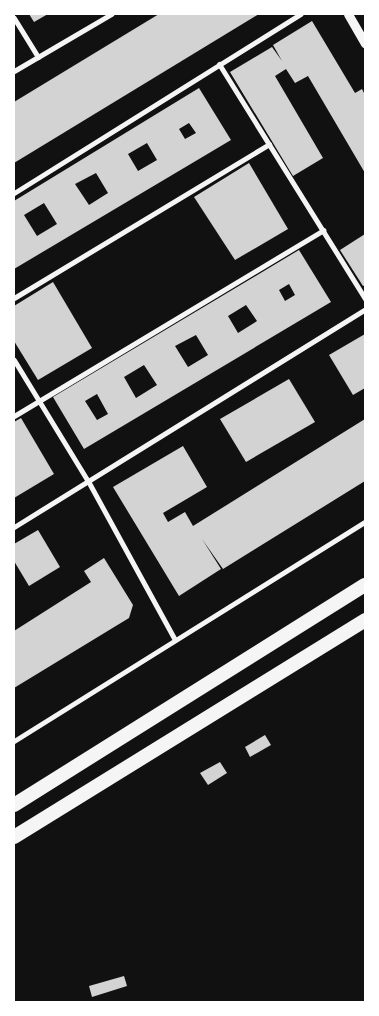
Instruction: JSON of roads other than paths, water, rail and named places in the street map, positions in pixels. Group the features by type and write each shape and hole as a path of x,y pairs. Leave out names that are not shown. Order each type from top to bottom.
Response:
{"highway":[{"path":"14,805 365,585"},
{"path":"14,837 365,620"}],"street":[{"path":"14,71 111,14"},
{"path":"14,192 301,14"},
{"path":"348,14 365,43"},
{"path":"14,18 38,56"},
{"path":"220,64 365,299"},
{"path":"14,298 269,144"},
{"path":"14,416 323,230"},
{"path":"14,527 365,309"},
{"path":"14,360 88,481 175,640"},
{"path":"14,741 365,522"}]}
